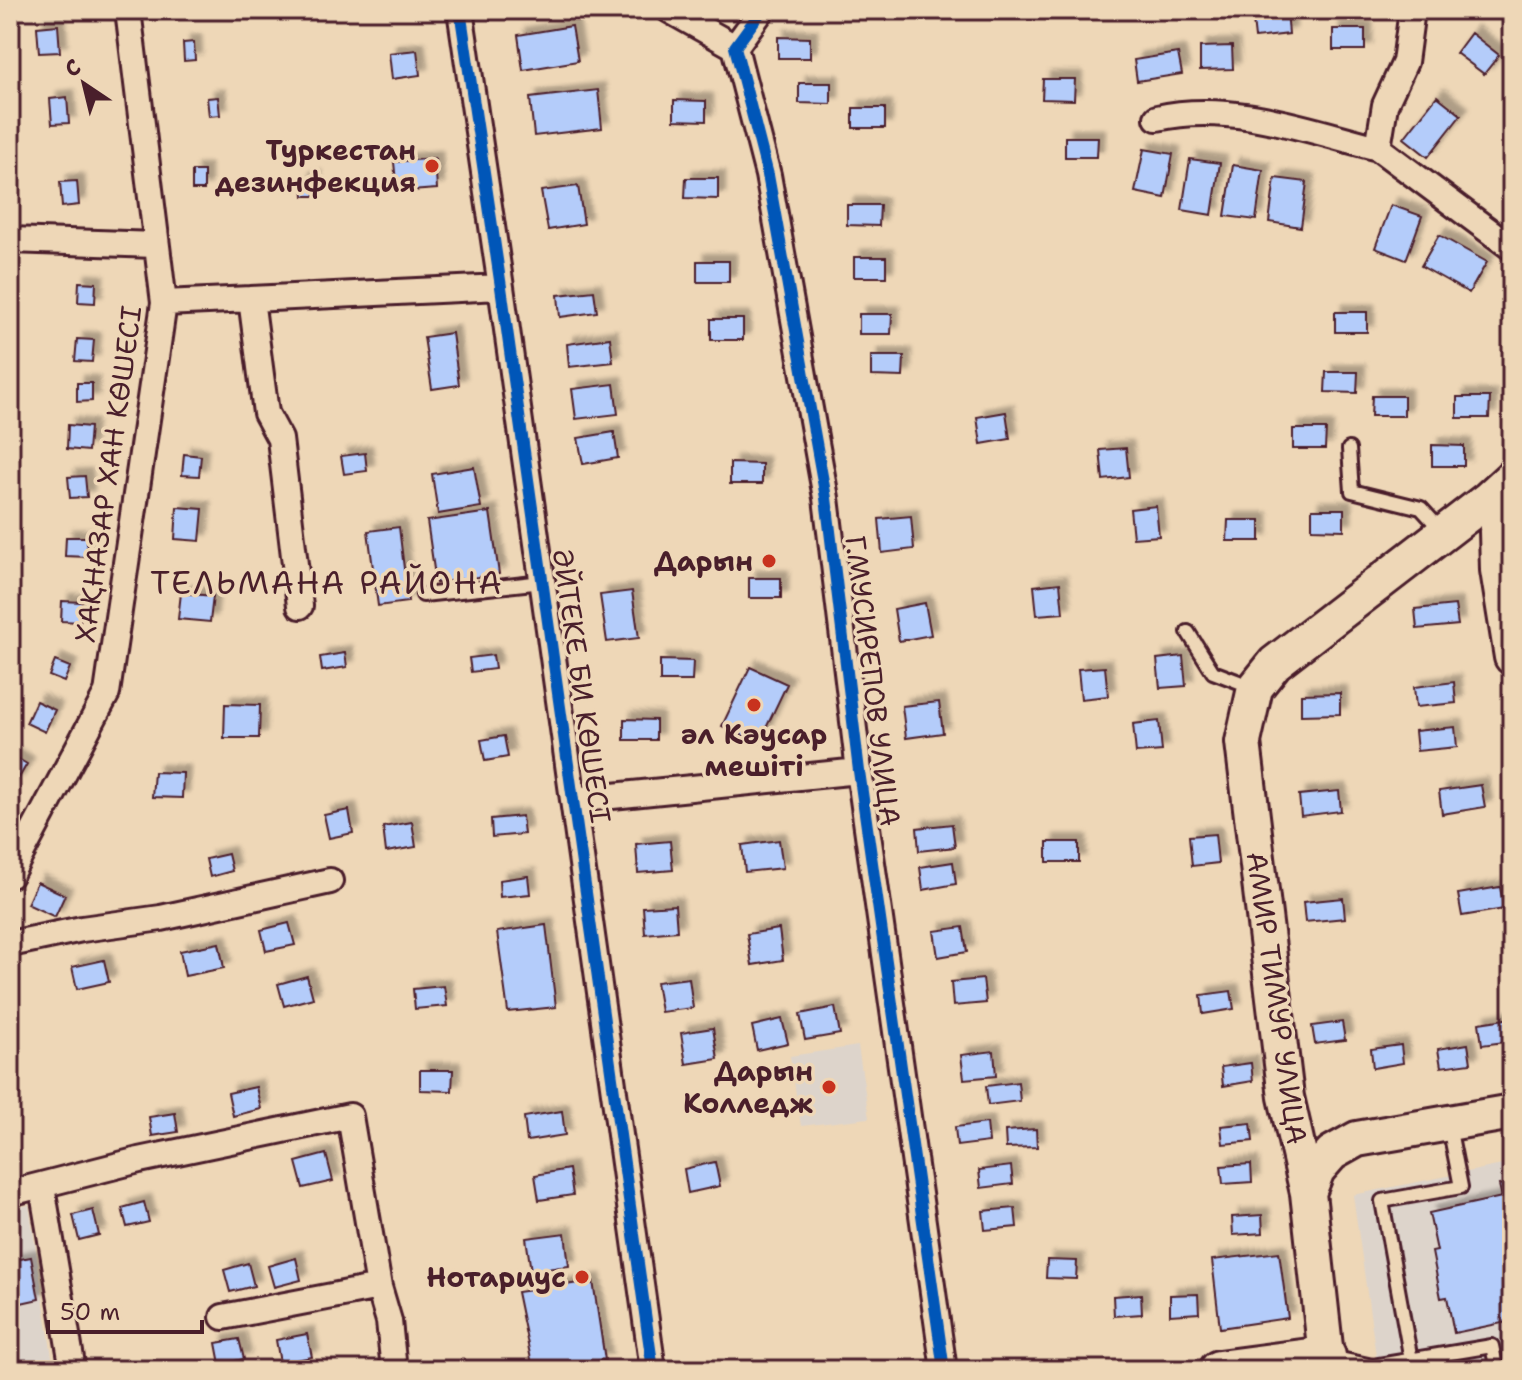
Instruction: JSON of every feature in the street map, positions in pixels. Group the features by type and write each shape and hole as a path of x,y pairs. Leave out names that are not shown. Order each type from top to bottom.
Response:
{"main road":[{"path":"1255,688 1275,663 1300,641 1488,499 1512,477"},
{"path":"1512,502 1497,531 1498,570 1512,657"},
{"path":"1444,533 1465,533 1479,543 1498,570"},
{"name":"АМИР ТИМУР УЛИЦА","path":"1255,688 1243,742 1286,1097 1308,1193 1327,1363"},
{"path":"1308,1193 1317,1170 1332,1153 1357,1139 1512,1112"},
{"path":"1219,1370 1327,1363"}],"street":[{"name":"ХАҚНАЗАР ХАН КӨШЕСІ","path":"10,875 107,693 164,303 128,10"},
{"name":"ӘЙТЕКЕ БИ КӨШЕСІ","path":"460,10 653,1370"},
{"path":"669,10 735,47 762,10"},
{"path":"1378,148 1385,105 1405,62 1412,10"},
{"name":"Г.МУСИРЕПОВ УЛИЦА","path":"735,47 768,175 826,498 859,771 944,1370"},
{"path":"1157,118 1182,112 1264,118 1378,148 1512,248"},
{"path":"10,240 156,245"},
{"path":"164,303 501,287"},
{"path":"251,299 266,413 280,439 300,606"},
{"path":"573,800 859,771"},
{"path":"10,944 82,929 161,918 330,881"},
{"path":"10,1193 139,1160 350,1116 379,1287 389,1321 394,1370"},
{"path":"42,1187 73,1370"},
{"path":"223,1317 379,1287"}],"lane":[{"path":"1349,449 1352,491 1421,508 1444,533"},
{"path":"423,595 543,582"},
{"path":"1188,632 1213,672 1255,688"},
{"path":"1411,1360 1382,1201 1461,1187 1448,1123"},
{"path":"1327,1363 1373,1366 1492,1346 1497,1370"}],"shaded area":[{"name":"Дарын Колледж","path":"858,1046 869,1118 801,1126 790,1056"},
{"path":"1512,1163 1512,1370 1378,1370 1353,1195"},
{"path":"29,1205 54,1370 10,1370 10,1209"}],"building":[{"path":"1287,10 1289,34 1255,38 1252,11"},
{"path":"58,25 60,52 39,53 37,27"},
{"path":"572,26 578,61 523,70 518,35"},
{"path":"1333,29 1365,29 1365,50 1333,50"},
{"path":"1471,33 1499,55 1484,74 1456,53"},
{"path":"778,37 810,38 810,58 778,58"},
{"path":"194,42 195,60 184,61 183,43"},
{"path":"1232,46 1233,69 1200,70 1200,47"},
{"path":"417,50 420,75 392,79 389,53"},
{"path":"1178,53 1182,74 1137,81 1134,60"},
{"path":"1043,79 1075,79 1074,100 1042,99"},
{"path":"799,83 831,83 831,104 799,103"},
{"path":"598,90 602,128 534,136 530,98"},
{"path":"1437,96 1461,115 1428,157 1404,138"},
{"path":"67,97 69,123 52,124 50,99"},
{"path":"218,97 220,115 209,116 207,98"},
{"path":"674,100 706,101 706,121 674,120"},
{"path":"853,108 885,108 885,128 853,128"},
{"path":"1065,137 1098,137 1097,157 1065,157"},
{"path":"1144,149 1173,154 1165,198 1135,192"},
{"path":"435,158 437,189 397,192 394,162"},
{"path":"1190,159 1220,163 1212,215 1182,210"},
{"path":"1233,165 1263,170 1256,220 1225,216"},
{"path":"192,171 204,171 204,190 192,190"},
{"path":"314,178 315,196 304,196 303,179"},
{"path":"686,178 718,178 718,199 685,198"},
{"path":"1275,178 1307,182 1301,227 1269,222"},
{"path":"77,181 79,205 62,207 60,182"},
{"path":"578,186 584,224 548,230 541,191"},
{"path":"847,205 880,205 879,226 847,225"},
{"path":"1391,205 1422,216 1406,260 1375,248"},
{"path":"1439,235 1487,262 1469,293 1421,266"},
{"path":"854,257 886,257 886,277 854,277"},
{"path":"697,261 729,261 729,282 697,282"},
{"path":"79,282 96,283 95,303 78,302"},
{"path":"594,291 597,312 560,317 558,295"},
{"path":"1335,312 1367,312 1367,332 1335,332"},
{"path":"859,314 892,314 891,334 859,334"},
{"path":"711,319 743,319 743,340 711,340"},
{"path":"452,333 459,385 432,389 424,337"},
{"path":"610,338 613,362 569,367 567,344"},
{"path":"77,339 94,340 92,362 75,361"},
{"path":"871,356 904,356 903,377 871,376"},
{"path":"1326,372 1358,372 1357,393 1325,392"},
{"path":"77,383 92,383 92,401 77,402"},
{"path":"614,384 618,414 576,419 572,389"},
{"path":"1372,396 1404,396 1404,416 1371,416"},
{"path":"1457,397 1490,397 1489,418 1457,418"},
{"path":"1006,412 1010,439 981,444 977,417"},
{"path":"68,425 90,427 88,451 67,449"},
{"path":"1293,429 1326,429 1325,449 1293,449"},
{"path":"614,432 618,458 583,464 578,438"},
{"path":"1432,445 1464,446 1464,466 1432,466"},
{"path":"1126,448 1129,477 1103,480 1100,450"},
{"path":"365,453 367,471 344,474 341,456"},
{"path":"184,454 201,456 199,476 182,475"},
{"path":"730,463 762,464 762,484 730,484"},
{"path":"474,467 481,507 438,514 432,474"},
{"path":"85,476 87,497 70,498 68,477"},
{"path":"1156,506 1159,536 1133,538 1130,509"},
{"path":"177,507 203,509 200,541 175,539"},
{"path":"1312,509 1344,509 1344,530 1312,529"},
{"path":"490,512 499,574 436,583 427,521"},
{"path":"911,516 914,549 882,553 879,519"},
{"path":"1228,520 1260,520 1260,541 1227,541"},
{"path":"399,527 408,602 378,606 368,531"},
{"path":"66,537 87,537 87,557 65,556"},
{"path":"749,578 781,578 781,598 749,598"},
{"path":"1060,583 1063,613 1037,615 1034,586"},
{"path":"632,591 639,638 607,642 600,595"},
{"path":"181,593 213,596 210,622 178,619"},
{"path":"62,601 82,602 80,622 61,621"},
{"path":"925,603 931,635 899,641 894,609"},
{"path":"1455,605 1458,625 1417,629 1415,609"},
{"path":"345,653 347,667 322,671 320,657"},
{"path":"493,655 495,669 471,672 469,658"},
{"path":"1183,656 1186,686 1160,688 1157,659"},
{"path":"660,660 693,661 692,681 660,681"},
{"path":"55,661 70,667 64,682 49,676"},
{"name":"әл Кәусар мешіті","path":"750,667 787,684 759,743 722,726"},
{"path":"1105,667 1108,696 1081,699 1078,669"},
{"path":"1454,682 1456,703 1416,707 1414,687"},
{"path":"1340,693 1340,714 1301,715 1301,694"},
{"path":"36,701 55,710 45,732 26,723"},
{"path":"939,702 943,733 906,738 902,706"},
{"path":"225,704 260,705 259,738 224,738"},
{"path":"624,719 656,720 656,740 624,740"},
{"path":"1159,721 1162,751 1136,753 1133,724"},
{"path":"1455,727 1457,747 1417,751 1415,731"},
{"path":"504,736 508,757 485,761 481,740"},
{"path":"10,754 27,764 16,783 10,780"},
{"path":"154,772 183,773 182,798 152,797"},
{"path":"1481,785 1485,807 1442,814 1439,791"},
{"path":"1339,791 1341,811 1301,816 1299,795"},
{"path":"349,810 353,833 329,838 324,815"},
{"path":"522,816 524,834 492,837 491,819"},
{"path":"412,822 416,847 386,852 383,827"},
{"path":"952,824 955,847 919,851 917,828"},
{"path":"1215,834 1218,863 1192,866 1189,836"},
{"path":"779,840 783,868 745,872 742,845"},
{"path":"670,841 673,870 638,873 636,844"},
{"path":"1047,842 1079,842 1079,862 1047,862"},
{"path":"228,854 232,871 210,877 206,859"},
{"path":"953,862 956,884 923,890 920,867"},
{"path":"528,876 530,894 500,897 499,880"},
{"path":"37,882 65,895 55,917 27,904"},
{"path":"1500,887 1504,909 1462,916 1458,894"},
{"path":"1343,898 1345,918 1305,922 1303,902"},
{"path":"675,905 677,931 645,934 643,907"},
{"path":"289,923 295,945 266,951 261,930"},
{"path":"546,925 556,1007 508,1012 497,932"},
{"path":"963,927 967,952 938,957 934,931"},
{"path":"779,929 783,960 752,965 747,934"},
{"path":"219,943 224,968 185,976 180,951"},
{"path":"104,960 109,982 77,989 72,967"},
{"path":"307,976 313,998 284,1006 278,984"},
{"path":"689,978 693,1008 661,1012 656,982"},
{"path":"983,979 986,1003 953,1006 951,982"},
{"path":"444,986 447,1006 415,1009 413,989"},
{"path":"1231,991 1234,1009 1203,1014 1201,995"},
{"path":"835,1007 840,1034 805,1040 800,1014"},
{"path":"1512,1018 1512,1041 1482,1045 1479,1023"},
{"path":"782,1019 788,1043 757,1050 752,1026"},
{"path":"1342,1022 1345,1040 1315,1044 1312,1026"},
{"path":"713,1028 718,1059 686,1064 681,1033"},
{"path":"1468,1044 1471,1063 1441,1067 1438,1049"},
{"path":"1401,1045 1403,1063 1373,1068 1371,1049"},
{"path":"994,1051 996,1076 964,1079 961,1055"},
{"path":"1251,1063 1253,1081 1223,1086 1221,1067"},
{"path":"420,1070 453,1070 452,1091 420,1090"},
{"path":"1018,1082 1020,1101 988,1105 986,1086"},
{"path":"256,1087 261,1109 233,1116 228,1093"},
{"path":"562,1111 565,1135 527,1141 524,1117"},
{"path":"175,1113 178,1132 152,1136 149,1117"},
{"path":"987,1123 989,1142 957,1146 955,1127"},
{"path":"1251,1123 1253,1141 1223,1144 1221,1126"},
{"path":"1036,1129 1037,1147 1006,1148 1005,1131"},
{"path":"326,1154 333,1181 303,1188 296,1162"},
{"path":"715,1162 720,1186 688,1193 684,1169"},
{"path":"1251,1164 1252,1182 1223,1184 1221,1166"},
{"path":"1011,1166 1013,1184 981,1188 979,1170"},
{"path":"569,1169 573,1195 539,1200 535,1175"},
{"path":"1512,1182 1512,1321 1454,1333 1447,1297 1441,1298 1432,1252 1437,1251 1429,1213 1502,1197 1499,1185"},
{"path":"144,1202 149,1222 127,1227 122,1208"},
{"path":"1015,1208 1017,1227 985,1230 983,1211"},
{"path":"93,1210 99,1235 79,1240 73,1215"},
{"path":"1262,1215 1263,1233 1233,1235 1232,1217"},
{"path":"565,1233 569,1266 531,1271 526,1238"},
{"path":"1279,1252 1288,1318 1220,1328 1212,1260"},
{"path":"31,1257 39,1299 12,1305 10,1261"},
{"path":"296,1258 301,1280 274,1287 268,1266"},
{"path":"1047,1260 1077,1261 1076,1279 1046,1278"},
{"path":"248,1263 254,1286 230,1292 224,1270"},
{"path":"593,1281 605,1360 533,1369 517,1292"},
{"path":"1141,1294 1142,1314 1114,1316 1113,1296"},
{"path":"1198,1294 1199,1313 1170,1315 1170,1295"},
{"path":"307,1334 312,1357 280,1363 276,1340"},
{"path":"239,1339 244,1359 220,1364 216,1343"}],"cycle path":[{"path":"460,10 653,1370"},
{"path":"762,10 735,47 768,175 826,498 859,771 944,1370"}],"place":[{"name":"Туркестан дезинфекция","path":"432,166"},
{"name":"Дарын","path":"769,561"},
{"name":"әл Кәусар мешіті","path":"754,705"},
{"name":"Дарын Колледж","path":"829,1087"},
{"name":"Нотариус","path":"582,1277"}],"district":[{"name":"ТЕЛЬМАНА РАЙОНА","path":"327,583"}]}
